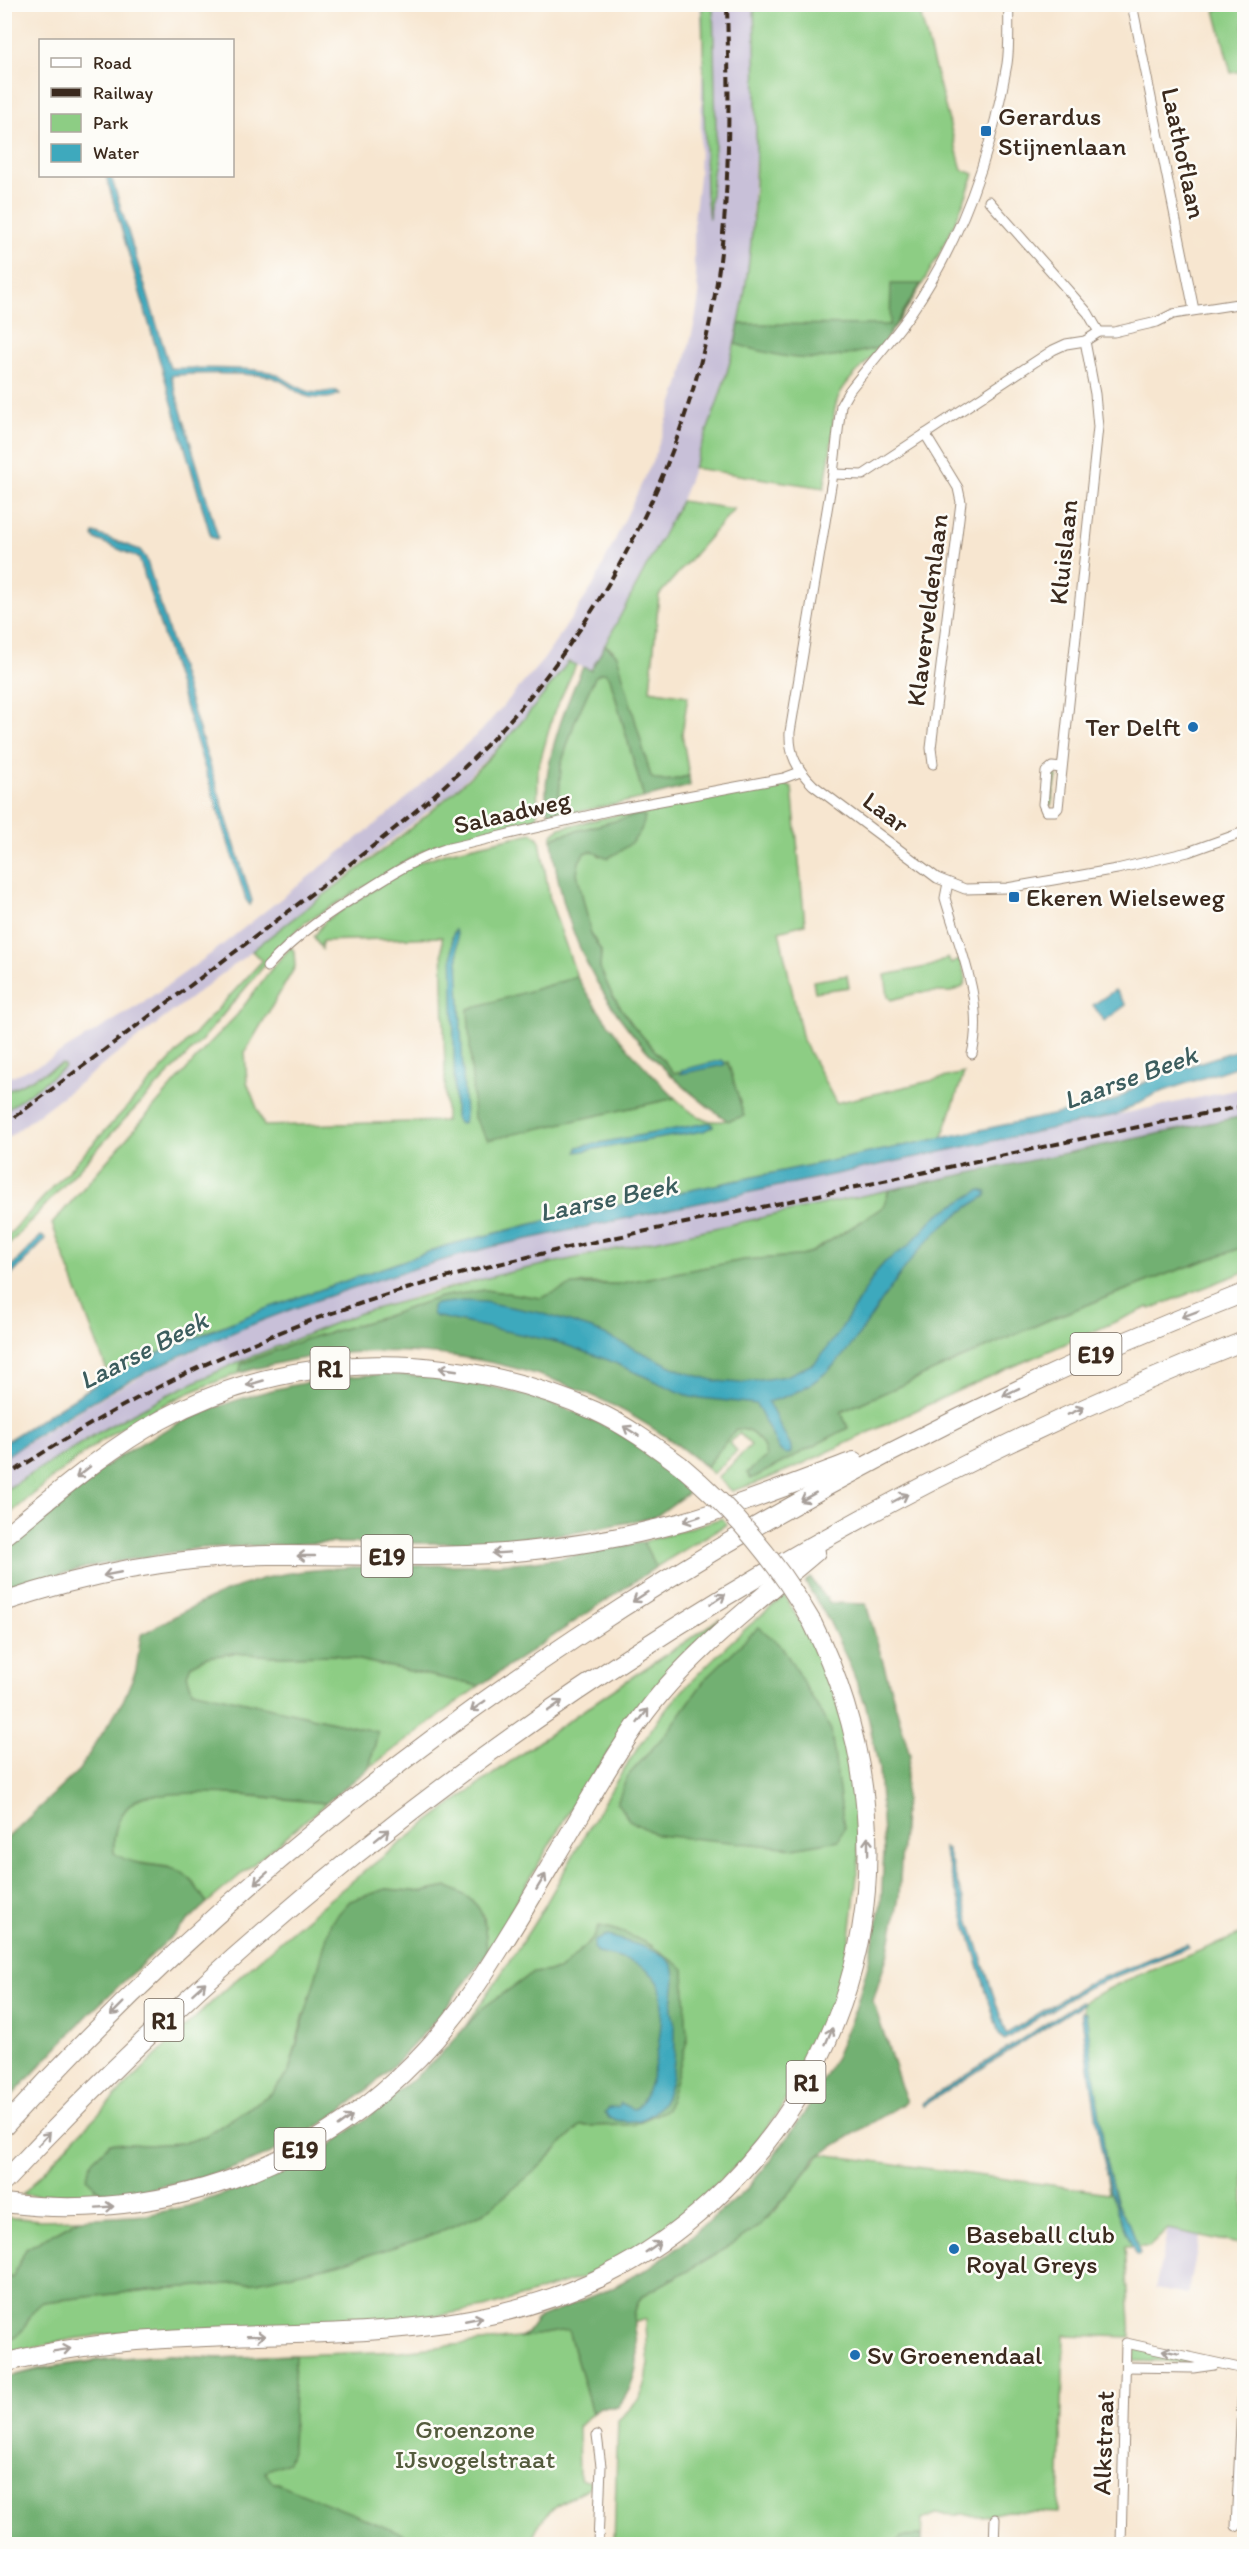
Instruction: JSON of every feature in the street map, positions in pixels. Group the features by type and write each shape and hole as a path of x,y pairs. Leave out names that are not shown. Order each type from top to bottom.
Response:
{"highway":[{"name":"E19","path":"305,1840 432,1740 566,1645 760,1524 914,1440 1095,1354 1245,1293"},
{"name":"E19","path":"337,1872 457,1777 573,1693 736,1588 848,1525 1030,1432 1129,1388 1245,1341"},
{"name":"R1","path":"4,1536 110,1452 188,1407 259,1382 313,1370 347,1366 435,1367 475,1373 526,1385 597,1412 633,1432 680,1465 705,1486 752,1533 784,1576 826,1650 846,1703 860,1764 868,1852 862,1920 845,1995 817,2063 779,2126 761,2150 725,2189 684,2225 647,2252 567,2293 500,2313 447,2324 376,2332 129,2341 59,2350 4,2363"},
{"name":"E19","path":"4,1602 90,1578 164,1564 266,1556 466,1556 558,1548 612,1539 695,1518 914,1440"},
{"name":"E19","path":"4,2204 46,2208 126,2205 174,2197 218,2185 302,2148 337,2127 381,2094 434,2042 473,1990 520,1917 622,1745 680,1671 848,1525"},
{"name":"R1","path":"4,2127 120,2006 217,1916 305,1840"},
{"name":"R1","path":"4,2182 84,2097 180,2006 337,1872"}],"street":[{"name":"Laar","path":"1009,4 1007,61 996,117 976,184 942,259 911,312 849,391 841,405 832,474 789,732 791,754 800,772 813,785 937,878 965,889 980,890 1052,880 1151,862 1245,832"},
{"name":"Laathoflaan","path":"1132,4 1194,310"},
{"path":"989,201 1088,313 1099,332"},
{"path":"832,474 862,475 1040,357 1066,344 1085,341 1099,332 1114,332 1157,322 1173,314 1245,303"},
{"name":"Kluislaan","path":"1062,768 1098,427 1095,394 1085,341"},
{"name":"Klaverveldenlaan","path":"925,434 958,488 961,502 931,748 933,764"},
{"name":"Salaadweg","path":"267,967 286,946 312,924 424,856 445,849 612,810 784,778 800,772"},
{"path":"948,883 945,898 972,991 976,1016 972,1053"},
{"name":"Alkstraat","path":"1121,2544 1126,2343 1194,2357 1216,2365"},
{"path":"1126,2367 1193,2368 1216,2365 1244,2370"},
{"path":"1236,2526 1242,2470 1245,2365"},
{"path":"597,2435 601,2466 598,2544"},
{"path":"994,2544 995,2519"}],"shaded area":[{"path":"700,5 754,5 757,112 750,263 735,344 715,410 681,501 591,670 568,662 514,732 451,793 252,951 5,1140 5,1079 43,1063 141,1004 212,953 391,812 482,730 544,659 593,586 654,458 681,379 695,321 699,296 694,263 694,219 699,177 703,43"},
{"path":"1244,1088 1244,1116 585,1255 433,1291 360,1313 236,1363 169,1394 104,1429 5,1490 5,1457 88,1405 155,1369 223,1337 292,1308 350,1288 495,1246"},
{"path":"1168,2229 1200,2236 1188,2295 1155,2289"}],"green space":[{"path":"702,5 713,5 716,131 709,219 706,193"},
{"path":"754,5 918,5 962,170 974,174 957,218 922,285 876,353 852,377 838,398 824,488 693,468 731,358 749,258 756,132"},
{"path":"1244,5 1244,71 1231,73 1215,10"},
{"path":"891,284 921,284 881,347 840,356 808,359 735,344 739,324 890,325"},
{"path":"681,501 734,509 659,595 650,690 688,696 682,733 689,776 659,780 651,777 613,650 605,645"},
{"path":"605,645 617,655 651,777 664,781 689,776 690,786 644,798 610,678 606,673 600,673 595,677 575,721 561,765 558,813 551,817 546,785 555,742 569,699 583,667 591,670"},
{"path":"568,662 576,665 553,715 538,769 537,822 437,846 421,852 306,922 285,941 201,1041 124,1120 5,1249 5,1239 262,961 252,951 400,837 457,789 517,727"},
{"path":"600,673 606,673 610,678 644,798 554,817 558,813 561,765 575,721 595,677"},
{"path":"1051,774 1057,777 1051,805 1048,804"},
{"path":"785,784 792,788 805,924 779,931 803,1040 836,1103 964,1073 942,1138 561,1217 448,1245 214,1329 109,1376 52,1224 208,1045 237,1015 272,968 291,947 294,951 295,967 245,1052 247,1082 264,1126 446,1121 442,937 322,941 322,949 314,937 325,921 411,865 448,852 532,833 540,841 550,900 577,977 469,1009 488,1139 675,1098 706,1120 722,1121 743,1116 728,1063 674,1073 632,1024 612,995 600,968 601,951 591,934 577,873 579,862 584,853 592,850 600,856 645,816 638,815 557,836 552,840 552,835 560,828 639,810"},
{"path":"638,815 645,816 641,830 621,851 608,858 591,851 584,853 579,862 577,873 591,934 601,951 600,968 612,995 632,1024 674,1073 728,1062 744,1116 728,1121 661,1065 632,1034 608,1000 587,964 571,925 559,884 552,840 557,836"},
{"path":"948,958 951,964 960,959 966,979 963,987 951,992 921,992 891,1000 888,997 885,975 931,966"},
{"path":"847,975 849,987 815,992 813,981"},
{"path":"577,977 598,1010 622,1041 675,1098 488,1140 474,1118 468,1009"},
{"path":"62,1064 65,1067 5,1111 5,1092"},
{"path":"1244,1116 1244,1247 1053,1318 841,1412 848,1428 751,1479 747,1473 766,1457 763,1446 752,1433 736,1429 706,1467 671,1440 618,1408 567,1385 514,1368 460,1357 405,1352 349,1353 294,1360 240,1373 241,1364 306,1339 381,1318 440,1297 485,1290 541,1298 572,1285 617,1284 744,1260 798,1256 812,1252 884,1206 889,1190"},
{"path":"889,1190 884,1206 812,1252 798,1256 744,1260 617,1284 583,1283 541,1298 485,1290 440,1297 381,1318 306,1339 241,1364 240,1373 173,1400 125,1426 83,1454 5,1518 5,1490 104,1429 169,1394 236,1363 360,1313 502,1274"},
{"path":"1244,1247 1244,1272 1150,1309 1149,1307 955,1392 759,1482 732,1491 718,1478 751,1445 739,1433 730,1443 737,1451 713,1474 706,1467 736,1429 742,1429 757,1437 765,1451 766,1457 748,1473 751,1479 848,1428 841,1412 1053,1318"},
{"path":"390,1374 428,1377 503,1389 576,1412 643,1447 673,1470 671,1474 692,1490 655,1517 573,1533 463,1543 319,1543 199,1548 92,1566 5,1589 5,1547 95,1474 158,1434 189,1419 253,1395 320,1380"},
{"path":"722,1518 727,1524 656,1567 643,1542"},
{"path":"643,1542 656,1567 479,1686 336,1655 274,1656 234,1653 207,1657 191,1665 187,1675 192,1690 378,1732 369,1768 326,1803 244,1795 182,1793 147,1796 132,1803 118,1822 114,1837 114,1853 132,1862 166,1867 183,1873 207,1903 88,2015 5,2103 5,1840 79,1770 123,1701 136,1670 141,1635 229,1590 284,1574 362,1567 531,1562"},
{"path":"810,1578 830,1603 866,1604 910,1755 906,1778 899,1897 889,1950 873,2001 906,2102 816,2157 796,2186 760,2225 725,2249 642,2296 637,2305 634,2320 637,2360 631,2385 618,2407 600,2407 592,2413 568,2330 517,2338 527,2333 537,2319 605,2291 645,2270 681,2245 747,2189 802,2117 835,2057 855,2010 869,1961 881,1904 884,1852 879,1769 866,1706 829,1621 805,1582"},
{"path":"785,1596 826,1668 848,1739 859,1858 849,1945 836,2002 806,2066 778,2113 743,2159 699,2200 642,2246 594,2274 484,2308 366,2323 120,2333 72,2339 5,2354 5,2342 24,2328 32,2313 43,2302 157,2289 257,2282 536,2170 580,2126 632,2125 653,1946 613,1929 599,1926 595,1936 560,1970 533,1973 484,2007 463,2030 532,1927 601,1806 651,1730 682,1691 710,1662 739,1634"},
{"path":"720,1619 678,1662 611,1749 569,1811 487,1953 484,1916 448,1887 423,1892 386,1889 304,2014 289,2072 272,2093 206,2136 183,2143 147,2145 110,2143 94,2187 109,2194 22,2195 141,2070 225,1990 311,1914 400,1843 490,1777 581,1712"},
{"path":"759,1627 783,1648 831,1730 844,1828 839,1840 794,1848 657,1835 629,1820 617,1803 627,1777 669,1730 707,1677"},
{"path":"234,1653 274,1656 336,1655 479,1686 369,1768 378,1732 192,1690 187,1675 191,1665 207,1657"},
{"path":"196,1791 326,1803 207,1903 192,1881 168,1867 126,1861 114,1853 114,1837 118,1821 133,1802 152,1795"},
{"path":"448,1887 470,1899 481,1912 487,1953 412,2046 384,2075 353,2101 321,2125 287,2145 219,2173 114,2195 102,2191 86,2178 93,2160 110,2143 147,2145 183,2143 206,2136 272,2093 289,2072 331,1922 350,1901 386,1889 423,1892"},
{"path":"599,1926 623,1932 644,1942 684,1969 687,2041 667,2110 632,2125 580,2126 536,2170 484,2213 424,2238 338,2264 257,2282 157,2289 43,2302 32,2313 24,2328 5,2342 5,2276 12,2278 26,2249 80,2219 147,2215 189,2206 279,2175 328,2147 377,2110 436,2059 484,2007 533,1973 560,1970 595,1936"},
{"name":"Sv Groenendaal","path":"1244,1933 1244,2245 1168,2229 1149,2247 1125,2247 1131,2337 1064,2335 1059,2513 1007,2511 983,2516 936,2514 922,2520 921,2544 614,2544 618,2420 632,2407 646,2383 648,2355 646,2319 633,2323 634,2309 642,2296 725,2249 760,2225 775,2211 821,2154 1109,2193 1082,2002 1122,1982"},
{"path":"5,2217 41,2220 80,2219 26,2249 12,2278 5,2276"},
{"name":"Groenzone IJsvogelstraat","path":"568,2330 592,2413 578,2427 579,2479 593,2483 550,2511 536,2530 532,2544 5,2544 5,2378 42,2368 106,2359 170,2355 217,2358 401,2351"},
{"path":"1135,2348 1193,2361 1193,2363 1135,2361 1131,2353"},
{"path":"170,2355 217,2358 295,2355 292,2451 288,2462 265,2471 272,2481 403,2534 409,2544 5,2544 5,2378 46,2368 87,2362"},
{"path":"921,2536 921,2544 895,2544 903,2537"}],"water":[{"path":"106,177 111,177 170,368 264,371 276,374 310,392 337,391 339,394 330,398 312,398 266,376 207,374 171,376 218,537 216,539 211,537"},
{"path":"94,533 140,550 146,558 252,901 250,905 246,900 139,558 95,539"},
{"path":"455,930 465,1118 460,1124 455,1118 452,937"},
{"path":"1115,990 1126,1005 1104,1021 1093,1005"},
{"path":"1244,1048 1244,1064 1155,1094 1116,1115 495,1246 366,1283 240,1329 179,1356 119,1386 61,1420 5,1457 5,1442 109,1376 167,1349 262,1310 448,1245 561,1217 1100,1105 1115,1100 1139,1085 1167,1073"},
{"path":"722,1060 724,1065 680,1074 682,1070"},
{"path":"707,1123 713,1126 704,1131 577,1152 578,1147"},
{"path":"980,1190 987,1192 986,1196 949,1221 918,1251 859,1335 831,1368 793,1394 768,1402 791,1447 789,1454 779,1449 756,1404 690,1397 608,1360 557,1342 434,1316 432,1313 432,1307 436,1304 463,1301 484,1302 541,1313 592,1329 684,1372 716,1381 741,1383 786,1376 815,1363 837,1335 885,1262 908,1246 937,1215"},
{"path":"41,1236 45,1238 44,1241 5,1282 5,1273"},
{"path":"943,1848 947,1850 1006,2034 1086,1984 1187,1944 1189,1947 1084,1989 1004,2040 999,2034"},
{"path":"607,1936 659,1954 671,1963 675,1973 672,2008 675,2026 674,2062 666,2096 658,2109 646,2118 630,2121 609,2118 605,2112 609,2108 618,2107 620,2103 634,2109 641,2102 648,2088 661,2029 661,1993 653,1975 638,1965 597,1953 594,1948 595,1941"},
{"path":"1081,2001 1084,2003 923,2106 922,2103"},
{"path":"1081,2011 1086,2013 1106,2161 1117,2204 1130,2224 1140,2254 1138,2256 1135,2254 1110,2191 1100,2143"}],"railway":[{"path":"4,1125 289,911 425,803 500,731 541,682 579,630 613,576 643,519 669,460 690,399 706,338 718,275 725,207 728,106 727,4"},
{"path":"4,1478 45,1451 174,1379 310,1321 408,1289 565,1248 1244,1106"}],"place":[{"name":"Gerardus Stijnenlaan","path":"986,131"},
{"name":"Ter Delft","path":"1193,727"},
{"name":"Ekeren Wielseweg","path":"1014,897"},
{"name":"Baseball club Royal Greys","path":"954,2249"},
{"name":"Sv Groenendaal","path":"855,2355"}],"water label":[{"name":"Laarse Beek","path":"1130,1077"},
{"name":"Laarse Beek","path":"608,1198"},
{"name":"Laarse Beek","path":"143,1350"}]}
